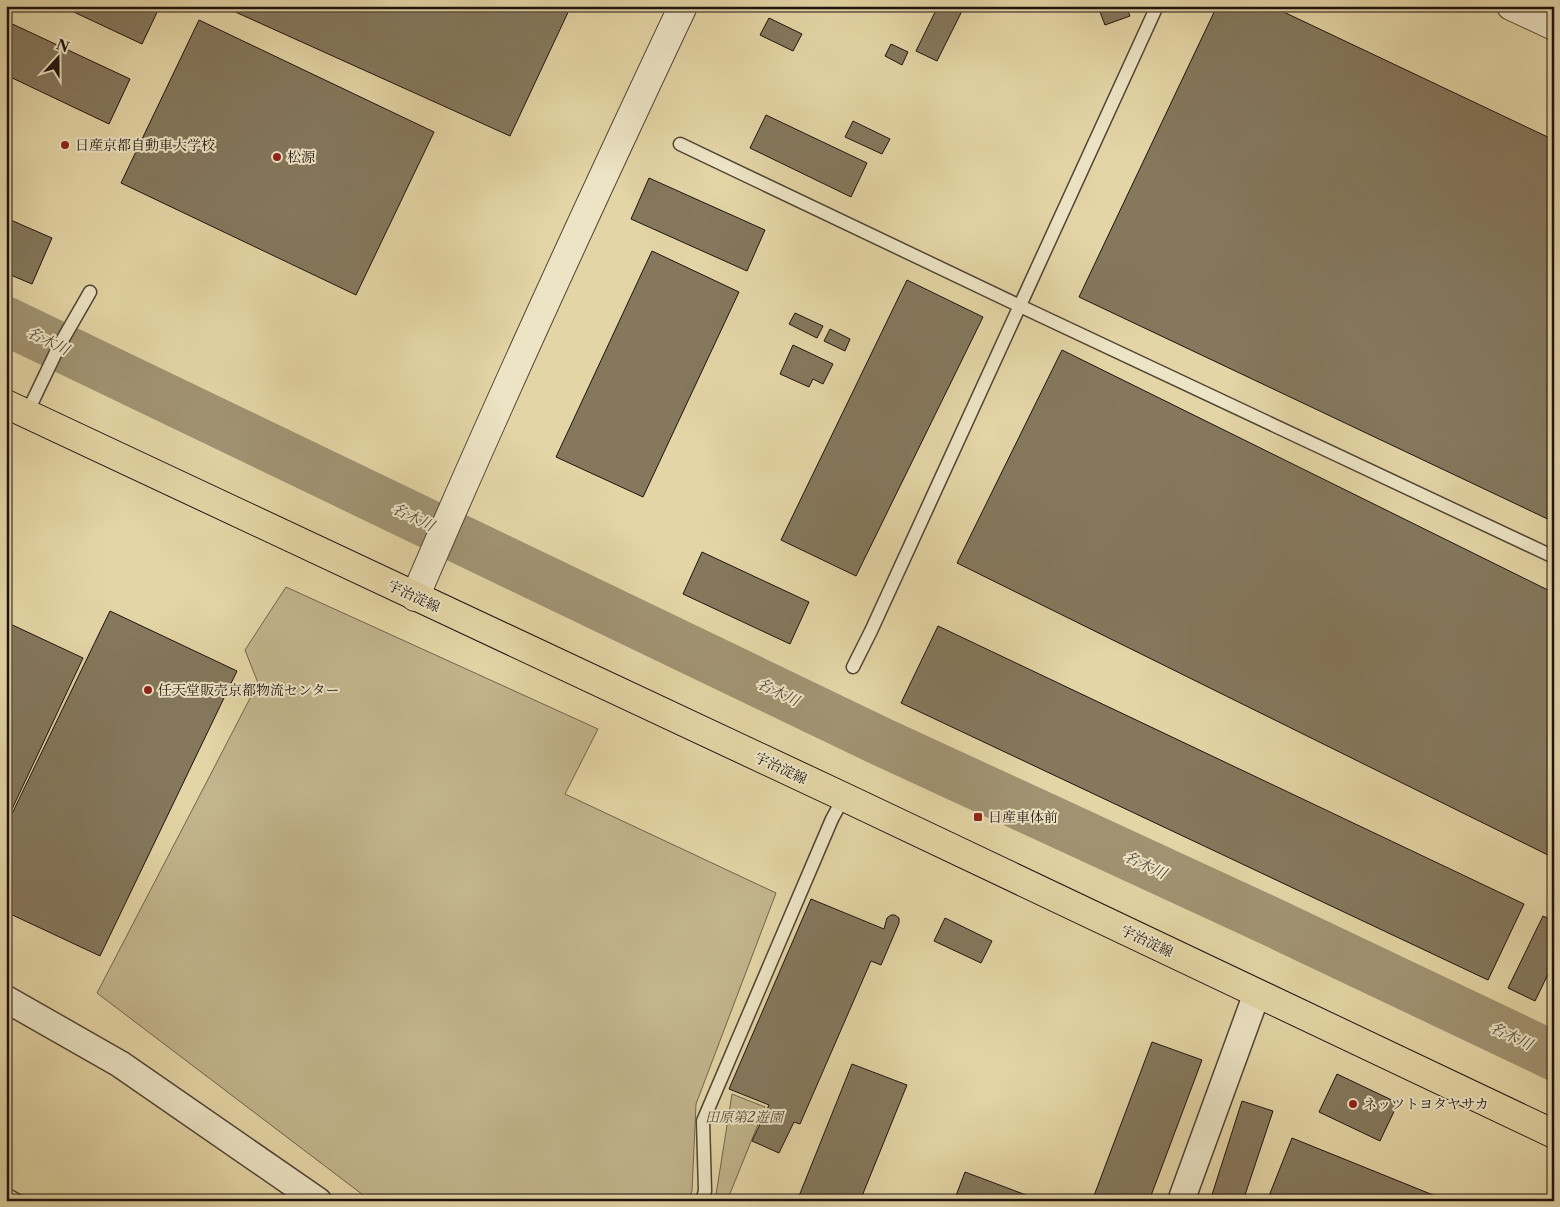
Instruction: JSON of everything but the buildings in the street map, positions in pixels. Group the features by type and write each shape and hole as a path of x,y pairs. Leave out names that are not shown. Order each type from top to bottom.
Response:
{"main road":[{"name":"宇治淀線","path":"17,408 1554,1134"}],"street":[{"path":"415,597 458,498 683,6"},
{"path":"1511,6 1554,26"},
{"path":"1181,1201 1257,993"},
{"path":"6,999 120,1064 318,1201"}],"lane":[{"path":"853,667 1157,6"},
{"path":"680,144 1554,557"},
{"path":"17,408 59,346 90,292"},
{"path":"702,1201 705,1191 703,1121 832,819 844,797"},
{"path":"6,1194 18,1201"}],"green space":[{"path":"286,587 598,729 565,794 776,893 696,1104 692,1191 688,1201 371,1201 97,993 258,683 245,650"},
{"name":"田原第2遊園","path":"732,1094 765,1107 727,1201 715,1201"}],"waterway":[{"name":"名木川","path":"6,321 882,742 1270,921 1554,1056"}],"place":[{"name":"日産京都自動車大学校","path":"65,145"},
{"name":"松源","path":"277,157"},
{"name":"任天堂販売京都物流センター","path":"148,690"},
{"name":"日産車体前","path":"978,817"},
{"name":"ネッツトヨタヤサカ","path":"1353,1104"}]}
